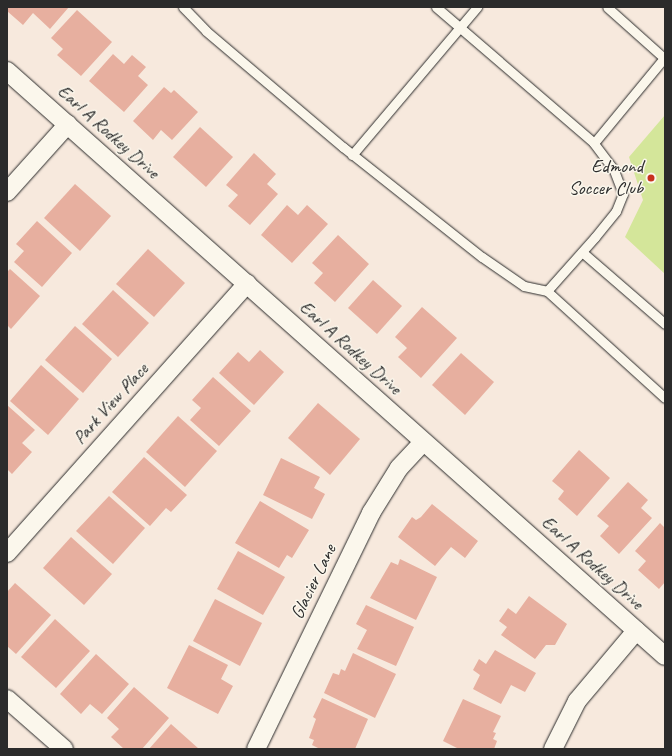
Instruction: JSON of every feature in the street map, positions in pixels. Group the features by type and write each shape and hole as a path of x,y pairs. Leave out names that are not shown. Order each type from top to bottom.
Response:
{"street":[{"name":"Earl A Rodkey Drive","path":"7,71 665,656"},
{"path":"7,192 68,124"},
{"name":"Park View Place","path":"7,553 247,284"},
{"name":"Glacier Lane","path":"256,749 371,513 399,468 423,442"},
{"path":"553,749 576,701 636,631"},
{"path":"7,699 64,749"}],"lane":[{"path":"184,7 206,31 352,155 482,257 524,286 547,291 665,398"},
{"path":"436,7 459,29 594,143 614,170 623,194 616,211 547,291"},
{"path":"352,155 477,7"},
{"path":"594,143 664,58 607,7"},
{"path":"582,252 665,324"}],"green space":[{"name":"Edmond Soccer Club","path":"665,115 665,274 625,237 643,200 629,157"}],"building":[{"path":"7,7 69,7 50,29 33,13 23,25 7,11"},
{"path":"77,10 112,42 81,76 57,55 63,49 51,38"},
{"path":"113,54 124,64 132,55 146,67 138,76 148,85 124,112 89,81"},
{"path":"164,87 171,93 174,90 198,112 172,140 161,130 153,140 133,121"},
{"path":"200,127 233,157 206,187 173,157"},
{"path":"254,153 276,174 267,184 278,194 250,225 228,206 238,195 226,185"},
{"path":"75,184 111,216 80,251 44,218"},
{"path":"287,205 298,215 307,205 328,224 292,263 261,235"},
{"path":"37,221 72,253 42,287 14,262 24,251 16,244"},
{"path":"338,235 369,264 335,302 314,283 323,273 312,263"},
{"path":"148,249 185,283 154,317 116,284"},
{"path":"10,269 40,296 11,329 7,325 7,272"},
{"path":"373,280 402,306 377,334 348,308"},
{"path":"113,290 149,323 118,357 82,324"},
{"path":"422,307 457,338 421,378 398,357 407,348 395,337"},
{"path":"75,326 112,359 83,393 45,360"},
{"path":"260,350 284,372 254,405 219,373 238,352 249,362"},
{"path":"461,353 494,382 465,415 432,385"},
{"path":"41,365 79,399 48,435 10,401"},
{"path":"213,377 251,411 219,446 190,420 201,408 192,400"},
{"path":"318,403 360,439 330,475 288,438"},
{"path":"7,405 35,430 22,443 32,452 12,474 7,469"},
{"path":"178,416 217,451 185,487 146,452"},
{"path":"579,450 610,478 577,516 558,499 564,491 552,481"},
{"path":"144,457 187,495 171,512 166,508 150,526 112,492"},
{"path":"281,458 320,477 314,488 325,494 312,519 263,495"},
{"path":"628,482 648,500 641,508 652,518 619,554 600,536 609,526 597,516"},
{"path":"109,496 145,528 113,564 76,531"},
{"path":"260,501 309,530 292,558 287,555 279,568 235,543"},
{"path":"432,504 478,541 465,558 451,547 435,566 398,537 412,517 416,520 421,517"},
{"path":"660,523 665,528 665,582 659,589 638,570 646,561 635,551"},
{"path":"71,537 112,574 84,605 43,568"},
{"path":"238,551 285,577 263,615 217,589"},
{"path":"400,559 437,577 416,620 370,598 391,562 398,565"},
{"path":"15,583 51,615 16,654 7,646 7,592"},
{"path":"529,596 567,624 555,645 546,645 535,659 501,635 507,627 499,621 508,608 516,614"},
{"path":"215,599 262,623 240,666 193,641"},
{"path":"366,605 414,627 396,666 357,649 367,630 356,624"},
{"path":"55,619 90,651 56,688 21,657"},
{"path":"189,645 228,665 221,679 233,686 218,714 167,688"},
{"path":"495,650 536,673 525,692 511,685 501,704 473,689 480,675 473,670 479,659 486,664"},
{"path":"353,653 396,674 375,718 324,693 333,673 339,675 341,669 345,671"},
{"path":"96,654 129,684 102,714 90,704 81,714 60,694"},
{"path":"134,687 169,718 142,749 124,749 111,737 119,729 107,718"},
{"path":"322,698 368,719 355,749 320,749 312,745 314,740 309,738 316,719 313,717"},
{"path":"463,699 501,716 493,732 496,733 493,739 497,741 494,749 459,749 443,741"},
{"path":"171,724 199,749 149,749"}],"place":[{"name":"Edmond Soccer Club","path":"651,178"}]}
